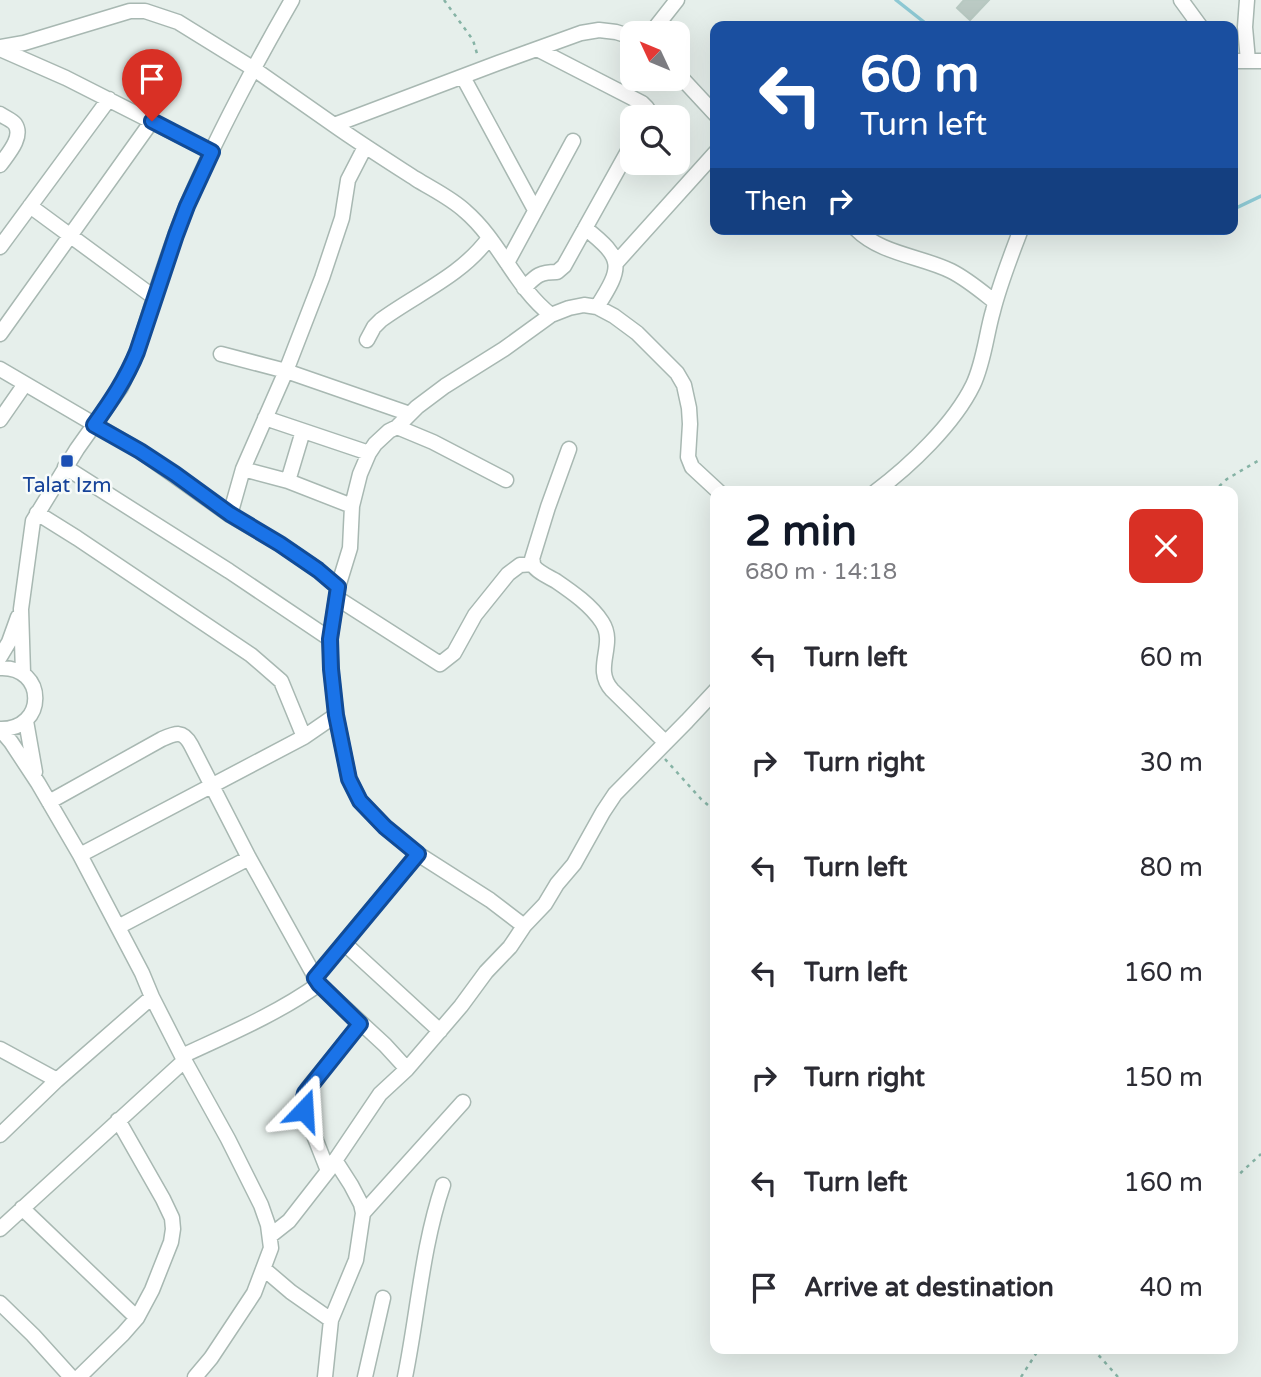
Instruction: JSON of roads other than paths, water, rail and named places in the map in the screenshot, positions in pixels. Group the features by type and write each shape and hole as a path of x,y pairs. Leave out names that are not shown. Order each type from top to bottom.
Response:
{"street":[{"path":"23,673 21,609 33,521 65,467 121,387 187,206 254,69 292,0"},
{"path":"660,21 677,0"},
{"path":"1181,0 1196,21"},
{"path":"1247,0 1245,27 1248,61"},
{"path":"0,48 130,11 145,11 178,22 254,69 365,147 466,211 489,238 524,288 539,306 551,315"},
{"path":"334,125 581,33 599,30 620,33"},
{"path":"0,48 109,99 212,152"},
{"path":"537,48 644,105"},
{"path":"463,77 535,210"},
{"path":"690,87 710,109"},
{"path":"0,247 109,99"},
{"path":"0,114 15,124 18,132 0,165"},
{"path":"0,334 152,121"},
{"path":"507,263 573,141"},
{"path":"230,514 243,468 286,371 322,278 338,234 348,180 365,147"},
{"path":"616,263 710,159"},
{"path":"524,288 541,273 561,270 620,165"},
{"path":"30,206 155,298"},
{"path":"585,228 609,250 616,263 615,274 597,307"},
{"path":"862,235 876,244 951,272 995,302"},
{"path":"883,486 915,458 950,419 974,383 995,302 1019,235"},
{"path":"367,340 381,320 443,281 475,255 489,238"},
{"path":"524,926 490,900 418,854 385,827 360,801 349,779 336,715 330,639 350,548 352,506 360,474 375,444 445,386 551,315 584,305 597,307 614,316 637,333 677,373 684,385 689,408 688,457 692,467 712,486"},
{"path":"221,354 286,371 410,414"},
{"path":"0,369 140,451 230,514 280,544 318,570 338,593 440,664 454,653 475,615 508,574 520,565 533,564"},
{"path":"0,420 25,384"},
{"path":"265,418 369,453"},
{"path":"397,427 433,442 506,480"},
{"path":"288,481 303,431"},
{"path":"569,449 548,507 532,559 533,564 599,617 607,632 603,672 605,681 661,746"},
{"path":"65,467 330,639"},
{"path":"243,468 288,481 352,506"},
{"path":"37,513 251,655 281,681 304,737"},
{"path":"0,657 9,642 21,609"},
{"path":"0,668 12,668 23,673 33,685 35,695 32,713 26,721 14,728 0,729"},
{"path":"270,1236 289,1221 331,1166 380,1094 407,1069 440,1031 486,972 510,947 524,926 545,904 574,864 615,794 710,696"},
{"path":"80,855 304,737 336,715"},
{"path":"26,721 38,783"},
{"path":"0,729 38,783 80,855 183,1058 243,1168 268,1225 271,1248 254,1293 237,1321 195,1377"},
{"path":"49,802 152,744 171,735 185,737 317,981 407,1069"},
{"path":"0,1229 183,1058 292,1002 317,981 344,943 418,854"},
{"path":"118,927 249,858"},
{"path":"344,943 440,1031"},
{"path":"0,1135 57,1080 152,997"},
{"path":"325,1377 331,1320 356,1260 363,1213 351,1185 331,1166 304,1110 304,1098 308,1088 360,1024"},
{"path":"0,1049 57,1080"},
{"path":"363,1213 463,1102"},
{"path":"79,1377 123,1335 136,1318 152,1290 167,1254 173,1229 172,1218 163,1199 118,1120"},
{"path":"405,1377 420,1282 435,1208 443,1185"},
{"path":"22,1208 136,1318"},
{"path":"264,1269 331,1320"},
{"path":"365,1377 383,1298"},
{"path":"0,1303 71,1377"}],"waterway":[{"path":"896,0 923,21"},
{"path":"1238,207 1261,196"}],"place":[{"name":"Talat Izm","path":"67,461"}]}
